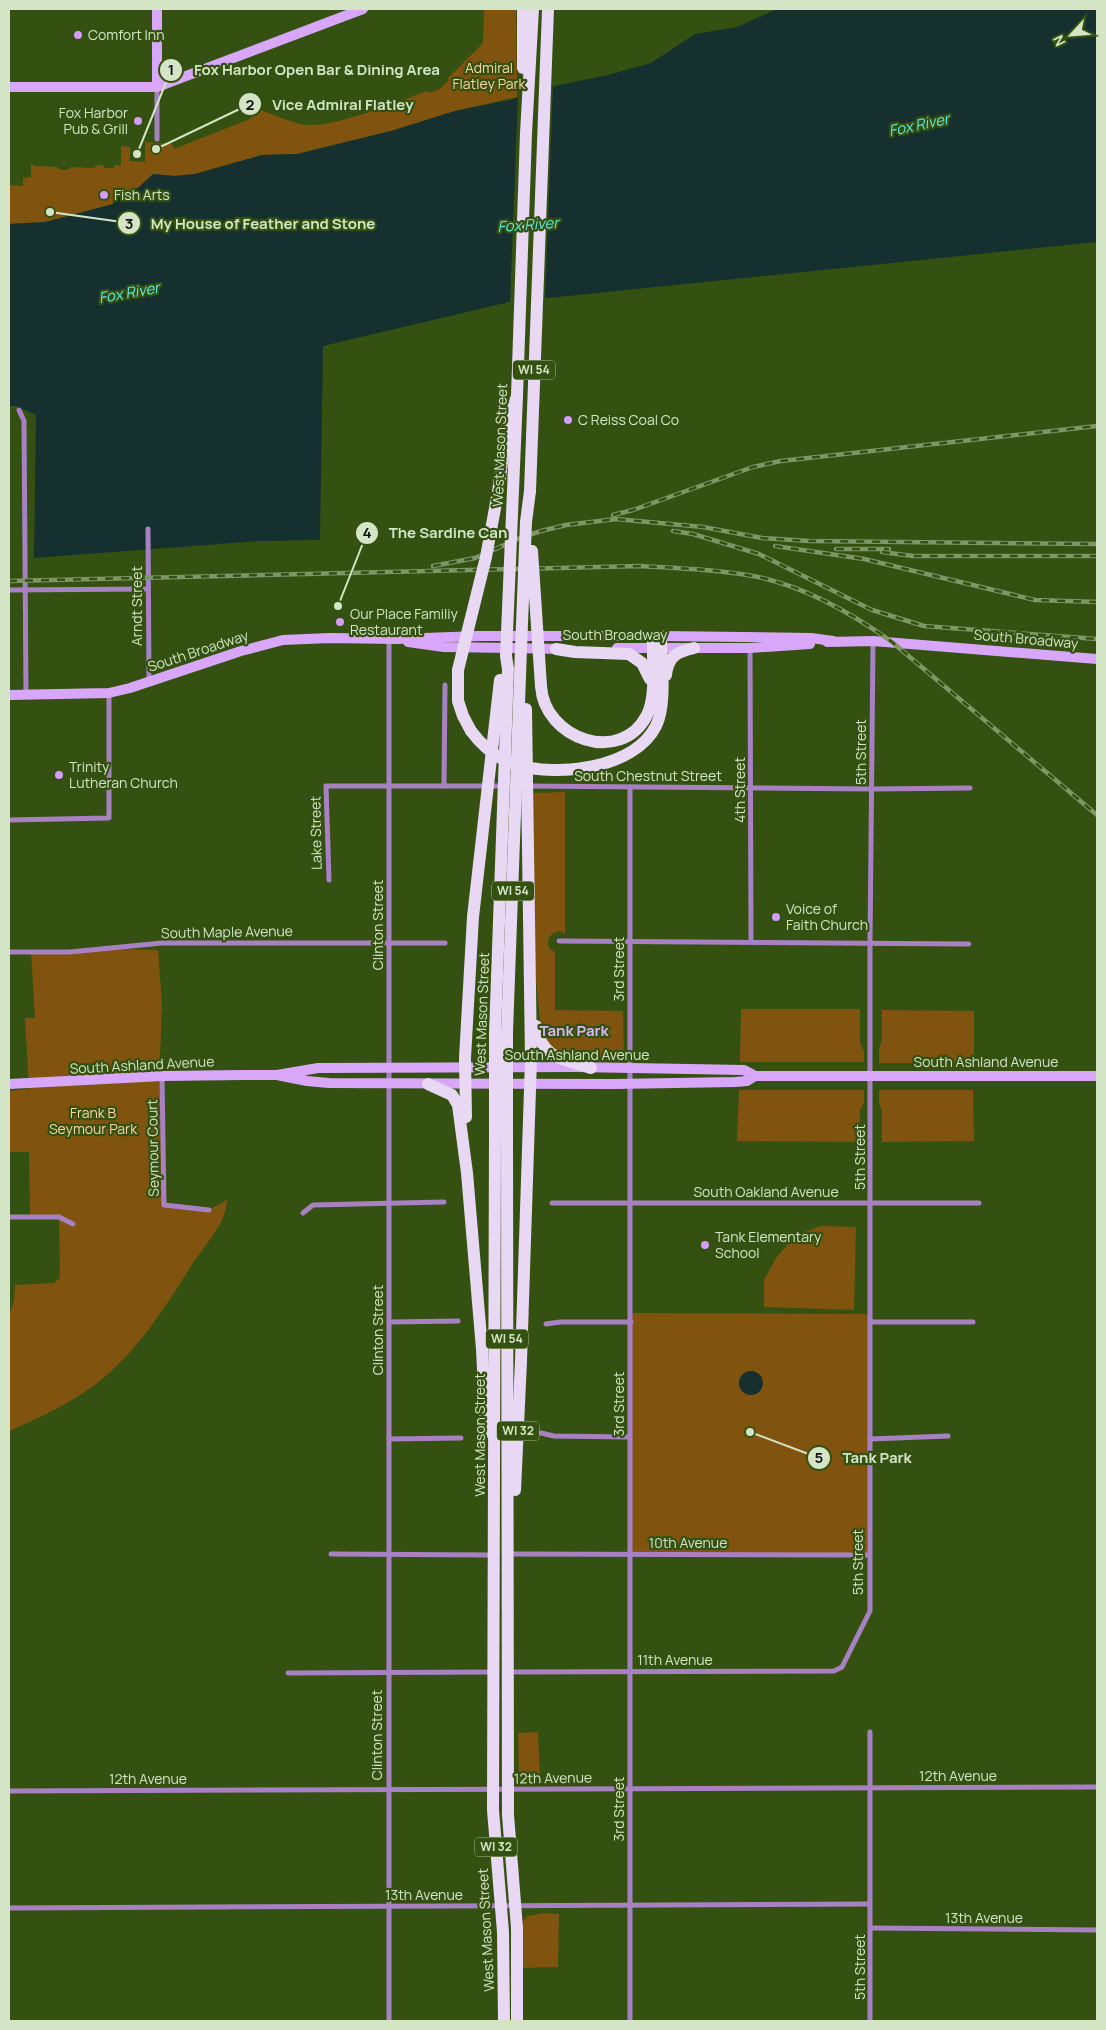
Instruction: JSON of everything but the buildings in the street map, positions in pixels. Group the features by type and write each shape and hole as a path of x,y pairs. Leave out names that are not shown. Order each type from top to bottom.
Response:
{"main road":[{"path":"522,9 523,90 526,133"},
{"name":"West Mason Street","path":"504,2021 502,1906 493,1823 503,1552 501,1132 495,1032 508,669 506,656 526,133 534,9"},
{"name":"West Mason Street","path":"503,1552 494,1541 501,1132 507,1032 520,650 526,522 530,491 548,9"},
{"path":"517,396 507,426 498,492 486,557 458,670 458,701 471,731 488,750 517,765 553,770 588,766 617,759 640,745 655,728 657,642"},
{"path":"530,491 533,522 532,557 541,692 545,706 557,724 573,736 585,740 610,741 630,733 644,719 657,701 666,695 666,672 669,660 675,654 694,648"},
{"path":"556,649 575,652 622,653 633,656 641,661 647,670 657,701"},
{"path":"520,650 525,669 526,702 531,1068"},
{"path":"465,1084 473,917 501,670 506,656"},
{"path":"531,1006 538,1036 544,1048 559,1058 591,1068"},
{"name":"WI 32","path":"503,1552 513,1525 521,1361 531,1068"},
{"path":"428,1084 452,1095 458,1106 467,1173"},
{"name":"WI 32","path":"465,1084 467,1173 485,1390 488,1507 494,1541"},
{"name":"West Mason Street","path":"500,1672 515,1906 517,2021"}],"street":[{"path":"157,139 158,9"},
{"path":"9,86 157,88 360,9"},
{"path":"19,410 24,421 26,695"},
{"name":"Arndt Street","path":"148,530 149,682"},
{"path":"9,590 148,589"},
{"name":"South Broadway","path":"9,695 109,693 149,682 266,643 303,639 393,639 478,636 657,642 873,641 1097,658"},
{"name":"South Broadway","path":"393,639 428,646 556,649 657,642 694,648 750,642"},
{"name":"Clinton Street","path":"389,2021 388,1084 389,785 393,639"},
{"name":"5th Street","path":"842,1667 870,1611 870,944 873,641"},
{"name":"4th Street","path":"750,642 751,942"},
{"path":"444,786 445,685"},
{"path":"9,820 109,818 109,693"},
{"name":"South Chestnut Street","path":"326,786 970,788"},
{"name":"Lake Street","path":"326,786 329,880"},
{"name":"3rd Street","path":"630,787 630,2021"},
{"path":"558,941 969,944"},
{"name":"South Maple Avenue","path":"9,952 70,952 162,943 445,943"},
{"name":"South Ashland Avenue","path":"9,1084 162,1076 278,1075 313,1068 389,1067 744,1070 755,1076"},
{"name":"South Ashland Avenue","path":"278,1075 314,1082 388,1084 743,1082 755,1076 1097,1076"},
{"name":"Seymour Court","path":"162,1076 164,1205 209,1210"},
{"path":"303,1213 313,1205 444,1202"},
{"name":"South Oakland Avenue","path":"552,1203 979,1203"},
{"path":"9,1217 59,1217 72,1224"},
{"path":"389,1322 458,1321"},
{"path":"546,1324 560,1322 631,1322"},
{"path":"870,1322 972,1322"},
{"path":"541,1433 554,1436 630,1437"},
{"path":"870,1438 948,1436"},
{"path":"389,1439 461,1438"},
{"name":"10th Avenue","path":"331,1554 503,1552 869,1555"},
{"name":"11th Avenue","path":"288,1673 834,1671 842,1667"},
{"name":"5th Street","path":"870,1732 870,2021"},
{"name":"12th Avenue","path":"9,1791 1097,1787"},
{"name":"13th Avenue","path":"9,1908 870,1904"},
{"name":"13th Avenue","path":"871,1928 1097,1930"}],"green space":[{"name":"Admiral Flatley Park","path":"484,9 516,9 517,97 455,111 391,131 297,154 262,155 195,174 175,176 153,174 138,188 115,194 113,204 45,222 9,224 9,185 23,186 23,178 31,177 31,164 35,166 57,167 61,170 67,170 71,167 93,168 98,165 104,165 104,168 114,168 114,165 121,165 121,146 130,147 130,161 145,162 145,142 172,144 174,149 250,119 256,108 296,123 308,125 321,124 352,118 427,91 429,93 440,89 449,80 448,78 483,43"},
{"path":"565,792 565,934 560,931 554,933 548,940 550,949 555,952 555,1010 623,1011 624,1053 621,1058 615,1061 565,1056 547,1044 540,1021 534,958 532,793"},
{"name":"Frank B Seymour Park","path":"158,950 162,1004 160,1058 163,1085 164,1205 209,1210 227,1200 225,1211 215,1232 161,1312 125,1358 96,1384 75,1398 43,1416 9,1431 9,1316 14,1300 15,1285 54,1283 60,1278 59,1217 30,1217 29,1152 9,1152 9,1091 29,1089 25,1018 35,1018 31,951"},
{"path":"741,1009 860,1009 860,1043 864,1051 864,1062 740,1062"},
{"path":"882,1010 974,1011 974,1063 879,1063 879,1048 882,1040"},
{"path":"739,1090 864,1090 864,1103 860,1110 860,1142 737,1141"},
{"path":"879,1090 973,1090 974,1141 882,1142 882,1111 879,1103"},
{"path":"821,1226 856,1227 854,1310 764,1307 764,1280 776,1258 796,1235"},
{"path":"631,1313 870,1314 869,1555 630,1554"},
{"path":"538,1732 540,1778 519,1779 518,1733"},
{"path":"546,1913 559,1914 558,1967 522,1968 522,1923 527,1916"}],"water":[{"name":"Fox River","path":"777,9 1097,9 1097,242 509,302 323,346 320,540 258,541 34,558 36,415 16,406 9,406 9,224 46,222 113,204 115,194 138,188 153,174 175,176 195,174 262,155 297,154 391,131 455,111 514,99 536,90 608,75 651,63 695,34 737,27"},
{"path":"751,1371 760,1374 763,1383 760,1392 751,1395 742,1392 739,1383 742,1374"}],"pier":[{"path":"553,84 545,300 510,304 518,95"}],"railway":[{"path":"613,515 633,510 753,467 781,461 1097,426"},
{"path":"433,566 475,558 541,531 566,525 616,519 703,527 762,538 809,541 1097,544"},
{"path":"673,531 693,534 759,554 872,610 924,626 1097,639"},
{"path":"775,546 864,559 1035,600 1097,602"},
{"path":"836,549 889,549"},
{"path":"882,552 913,556 1097,556"},
{"path":"9,581 640,566 721,571 766,579 823,600 859,620 892,642 1097,815"}],"place":[{"name":"Comfort Inn","path":"78,35"},
{"name":"Fox Harbor Pub & Grill","path":"138,121"},
{"name":"Vice Admiral Flatley","path":"156,149"},
{"name":"Fox Harbor Open Bar & Dining Area","path":"137,154"},
{"name":"Fish Arts","path":"104,195"},
{"name":"My House of Feather and Stone","path":"50,212"},
{"name":"C Reiss Coal Co","path":"568,420"},
{"name":"The Sardine Can","path":"338,606"},
{"name":"Our Place Familiy Restaurant","path":"340,622"},
{"name":"Trinity Lutheran Church","path":"59,775"},
{"name":"Voice of Faith Church","path":"776,917"},
{"name":"Tank Elementary School","path":"705,1245"},
{"name":"Tank Park","path":"750,1432"}],"district":[{"name":"Tank Park","path":"574,1031"}]}
